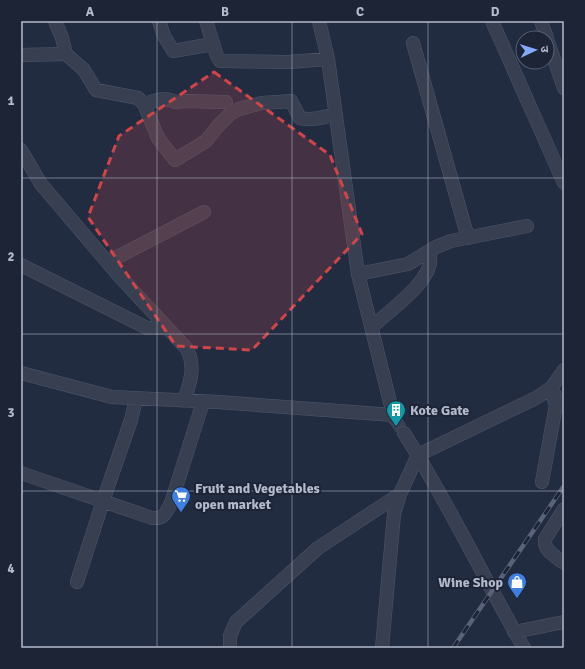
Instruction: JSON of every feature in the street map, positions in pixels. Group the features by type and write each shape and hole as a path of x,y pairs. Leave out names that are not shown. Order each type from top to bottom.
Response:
{"street":[{"path":"56,21 66,54 84,70 96,90 138,98 144,104 158,138 176,160 206,141 230,114 239,109 262,103 291,101 300,118 327,117 336,114"},
{"path":"159,21 164,36 173,51 213,44"},
{"path":"206,21 220,61 288,62 328,59"},
{"path":"21,373 112,397 393,416 358,274 328,59 319,21"},
{"path":"492,21 558,153 564,183"},
{"path":"412,43 468,238"},
{"path":"555,53 560,62 564,88"},
{"path":"21,55 66,54"},
{"path":"144,104 160,99 170,99 175,102 226,102"},
{"path":"21,150 41,184 108,262 187,349 192,359 192,373 184,401"},
{"path":"108,262 204,212"},
{"path":"358,274 408,264 451,241 527,226"},
{"path":"372,327 418,284 426,274 430,265 430,251"},
{"path":"21,265 147,328 167,328"},
{"path":"542,482 556,405 556,392 564,370"},
{"path":"382,648 394,514 400,494 418,455 536,398 556,392"},
{"path":"77,582 102,501 131,420 136,399"},
{"path":"21,472 152,518 160,518 164,516 171,503 203,402"},
{"path":"404,433 418,455 524,648"},
{"path":"230,648 230,636 236,622 318,548 400,494"},
{"path":"564,509 545,539 544,544 546,548 564,563"},
{"path":"514,632 564,622"}],"highlighted area":[{"path":"214,72 330,155 362,234 252,350 176,346 88,217 119,136"}],"tunnel":[{"path":"394,418 404,433"}],"railway":[{"path":"453,648 564,486"}],"place":[{"name":"Kote Gate","path":"396,427"},
{"name":"Fruit and Vegetables open market","path":"181,513"},
{"name":"Wine Shop","path":"517,599"}]}
